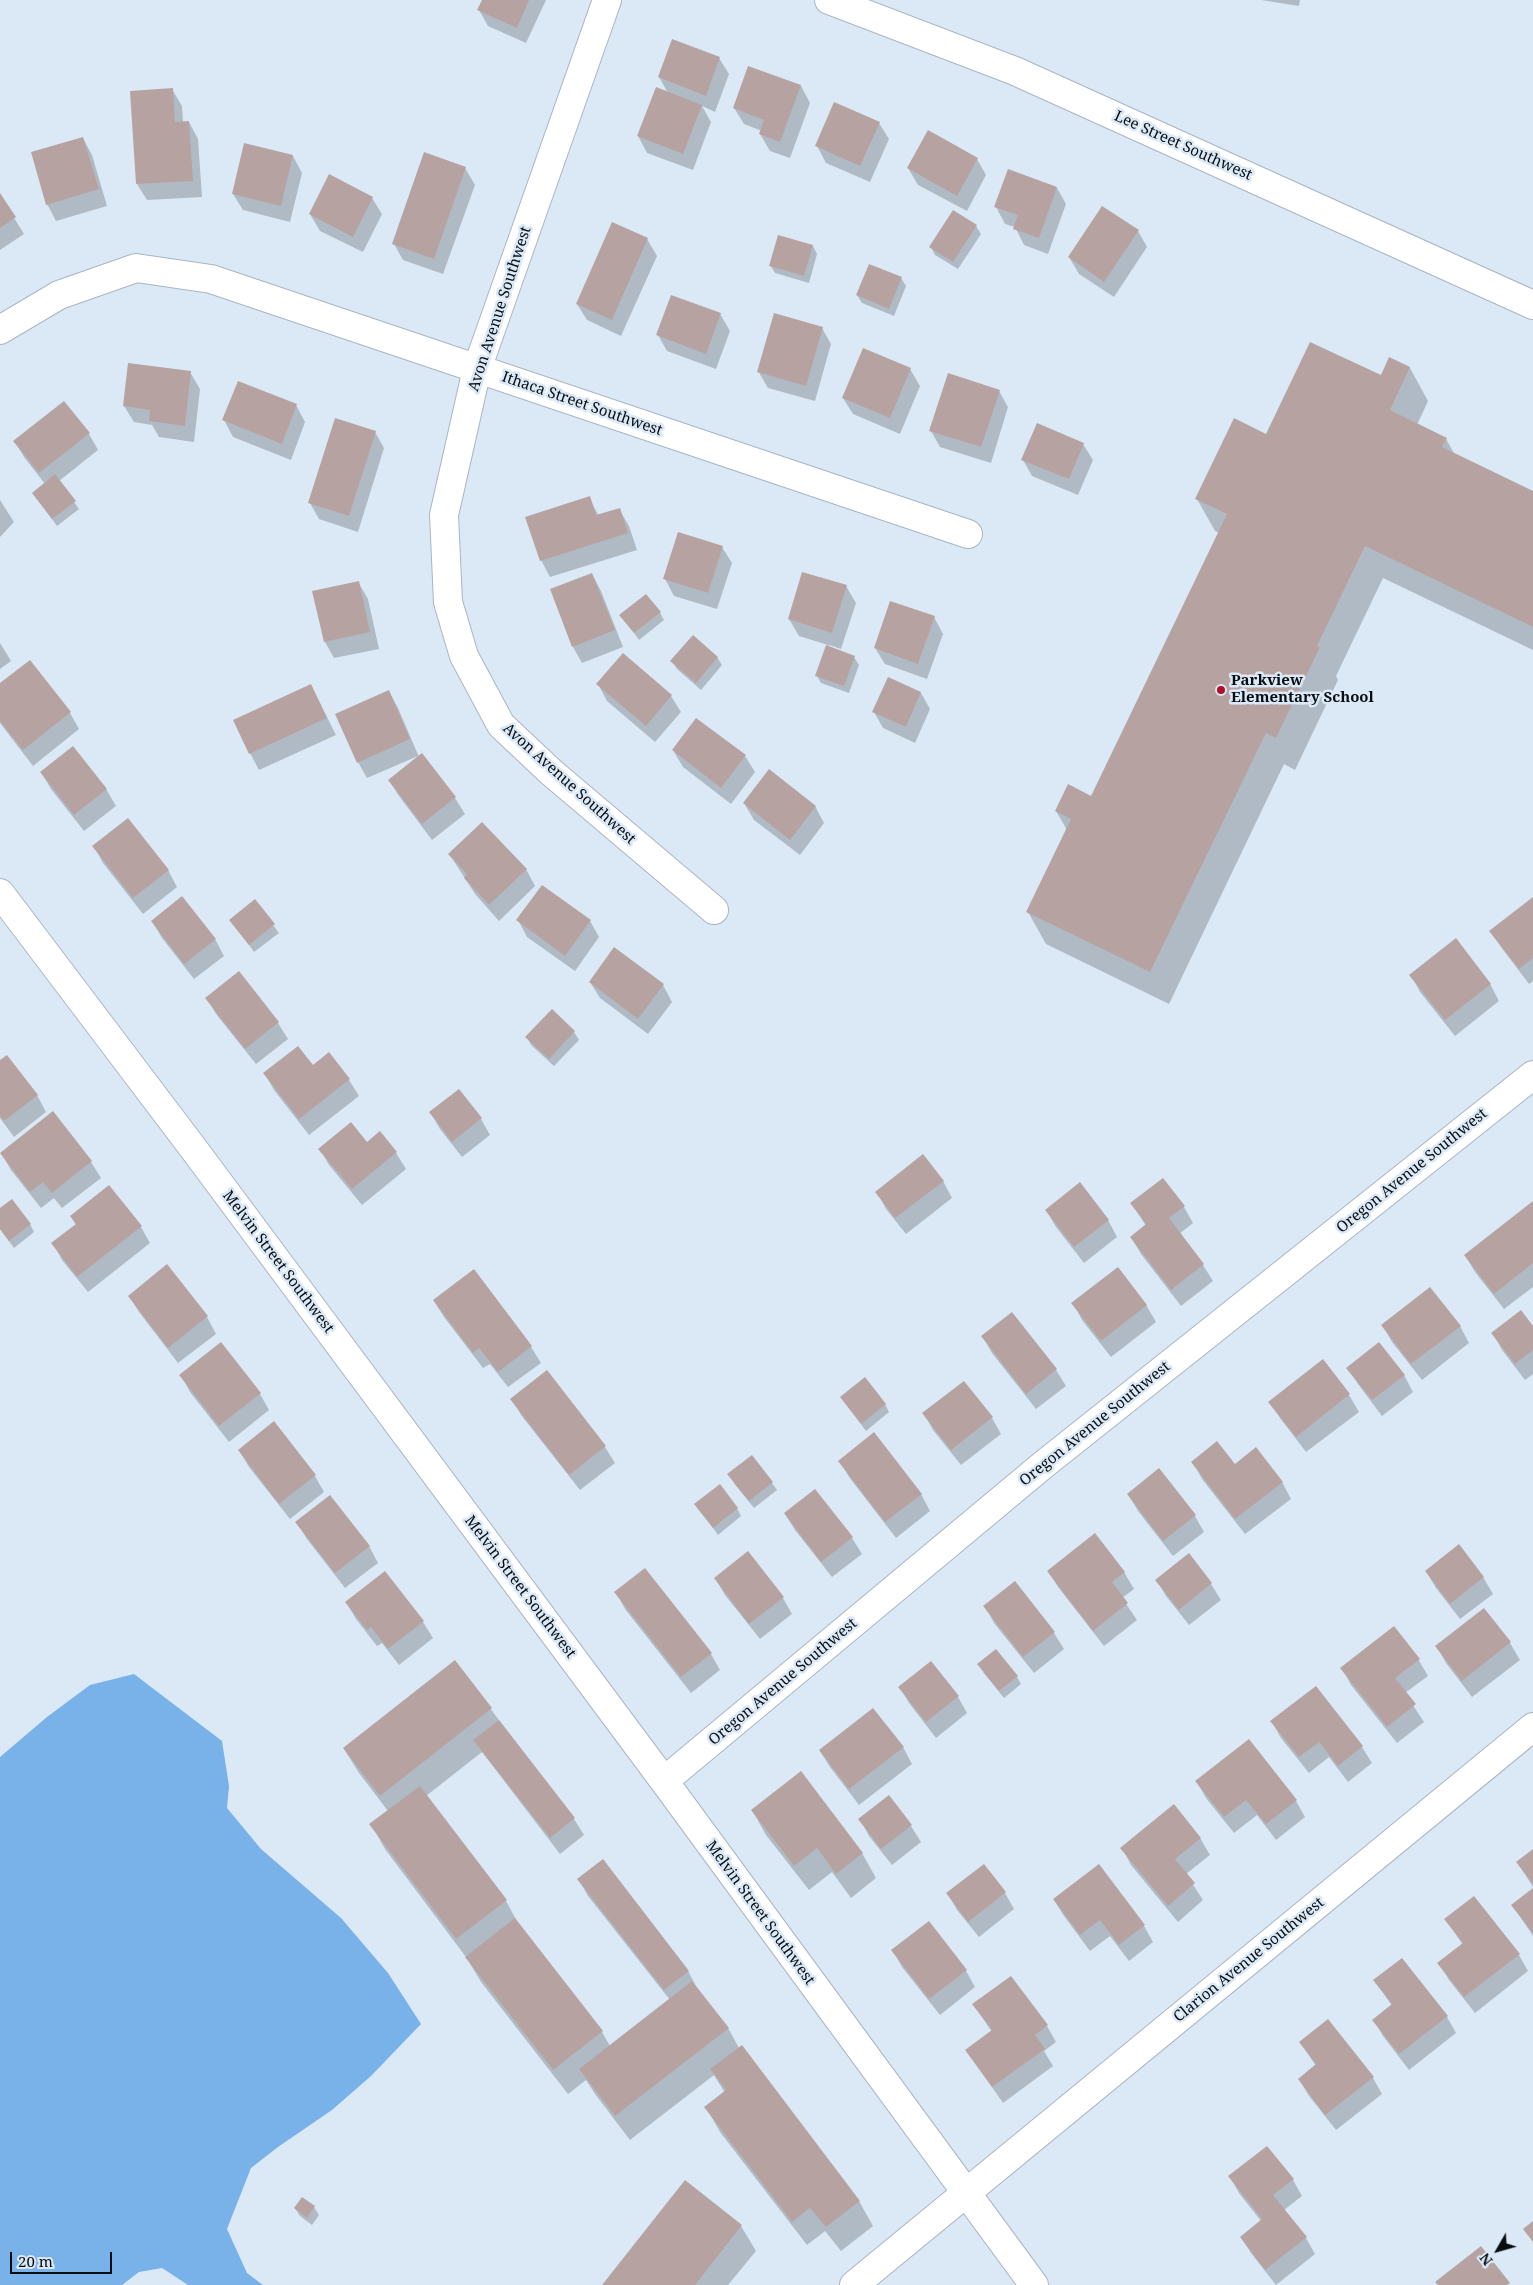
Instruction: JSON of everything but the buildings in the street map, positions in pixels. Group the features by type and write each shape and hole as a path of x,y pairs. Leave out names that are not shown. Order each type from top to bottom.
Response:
{"street":[{"name":"Avon Avenue Southwest","path":"606,0 477,369 444,515 448,602 464,656 501,725 551,772 714,910"},
{"name":"Lee Street Southwest","path":"828,0 1015,70 1533,305"},
{"name":"Ithaca Street Southwest","path":"0,330 59,295 136,268 211,279 968,534"},
{"name":"Melvin Street Southwest","path":"0,893 196,1152 664,1781 1034,2285"},
{"name":"Oregon Avenue Southwest","path":"664,1781 1043,1465 1533,1075"},
{"name":"Clarion Avenue Southwest","path":"854,2285 1533,1727"}],"water":[{"path":"134,1674 222,1741 229,1786 227,1808 261,1849 341,1918 388,1973 421,2024 371,2076 332,2110 251,2168 227,2229 247,2273 263,2285 188,2285 162,2268 139,2272 122,2285 0,2285 0,1757 47,1717 90,1685"}],"place":[{"name":"Parkview Elementary School","path":"1221,690"}]}
